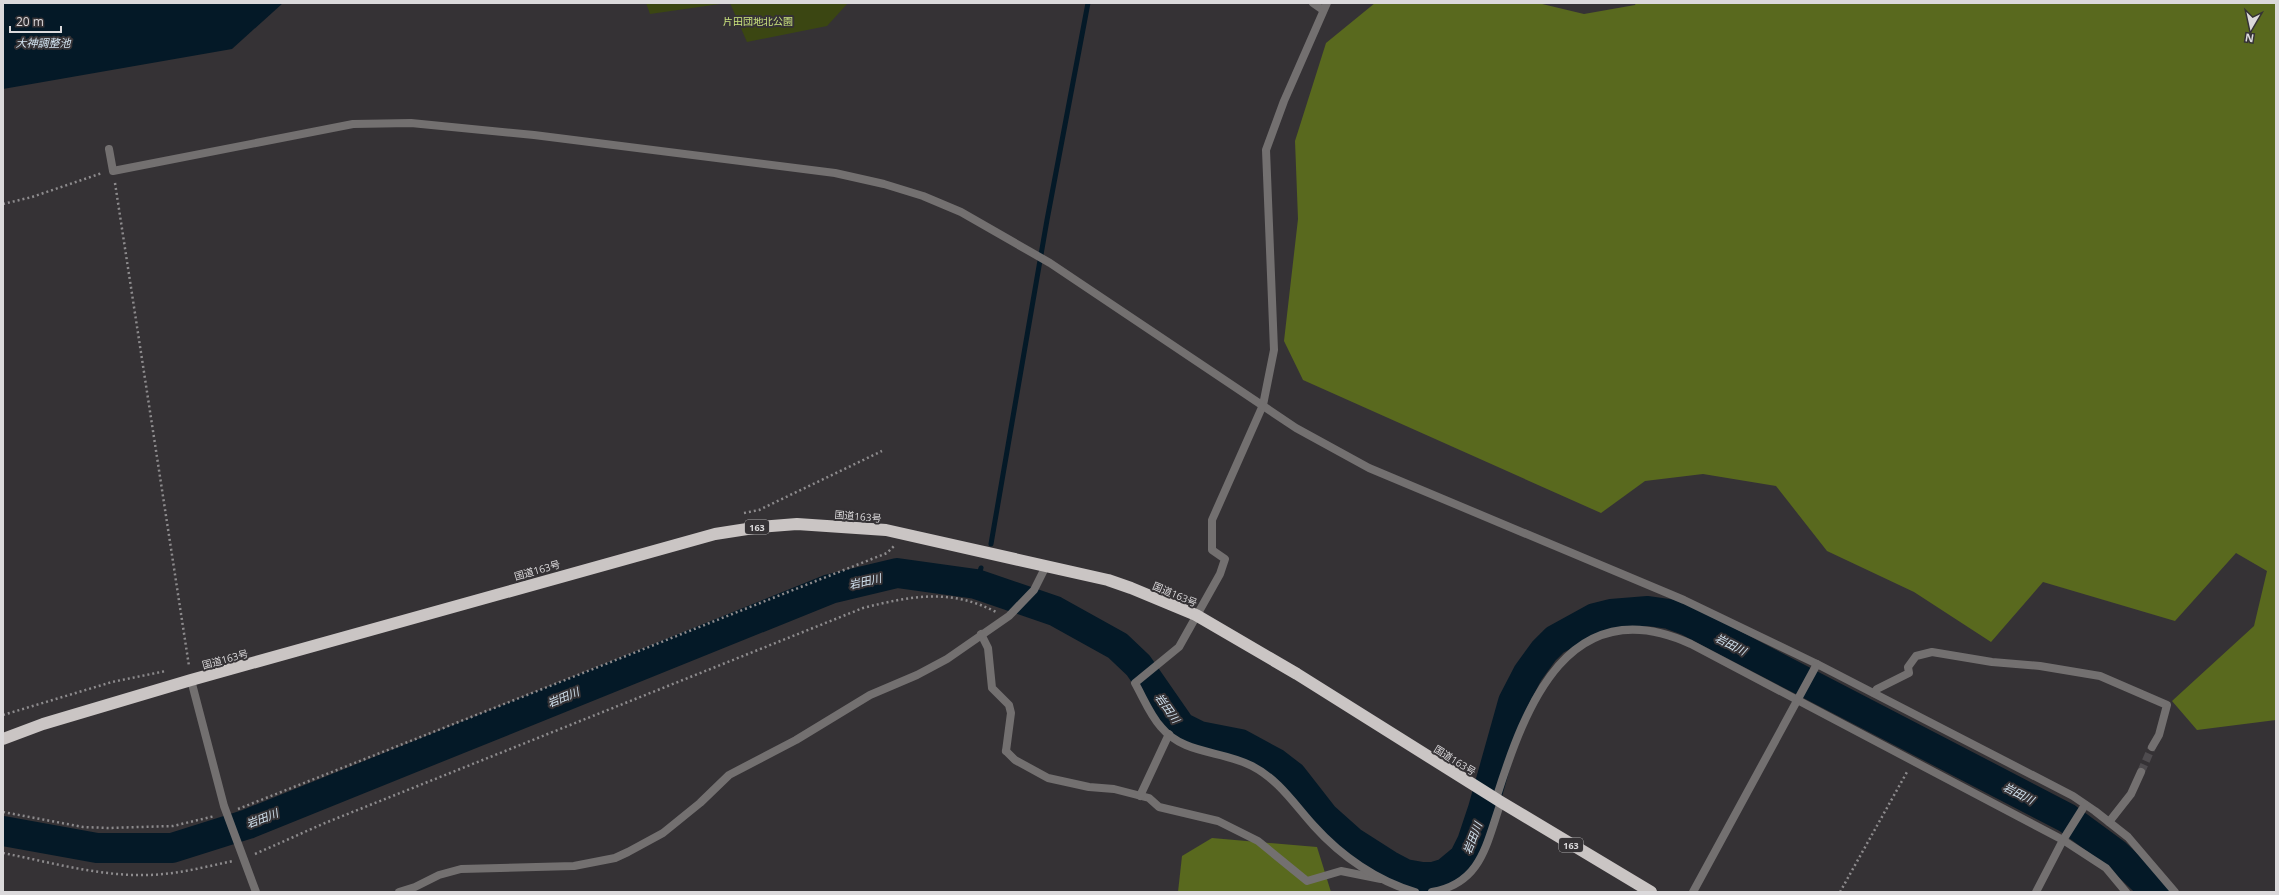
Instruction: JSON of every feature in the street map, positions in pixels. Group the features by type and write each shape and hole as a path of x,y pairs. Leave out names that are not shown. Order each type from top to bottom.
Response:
{"highway":[{"name":"国道163号","path":"3,739 43,724 191,680 715,534 760,527 797,524 840,526 901,534 1108,580 1196,615 1297,674 1496,799 1651,892"}],"street":[{"path":"1313,3 1325,6 1266,150 1274,350 1263,405 1212,520 1212,550 1225,559 1220,574 1179,647 1135,683 1161,728 1189,747 1234,758 1270,777 1281,787 1320,832 1358,864 1381,879"},
{"path":"109,149 113,172 353,124 411,123 534,135 835,173 884,184 923,196 961,212 1050,263 1296,428 1369,468 1684,600 1816,666 1874,693 2073,796 2109,822 2146,856 2175,892"},
{"path":"399,892 415,887 439,875 461,869 574,866 615,858 628,852 663,833 700,803 729,775 796,740 870,695 917,675 947,659 981,634 1008,617 1034,590 1046,566"},
{"path":"1432,892 1450,887 1470,876 1482,856 1496,799 1517,736 1545,682 1566,657 1577,648 1606,634 1645,631 1681,639 1798,698 1912,760 2065,837 2106,868 2126,892"},
{"path":"981,634 988,648 992,688 1005,700 1011,712 1006,752 1015,760 1048,778 1150,798 1159,807 1218,821 1258,841 1307,881 1341,871 1381,879 1415,892"},
{"path":"1874,693 1877,689 1909,673 1908,667 1916,656 1932,652 1992,662 2040,666 2100,676 2167,705 2159,735 2152,747"},
{"path":"1693,892 1816,666"},
{"path":"191,680 227,813 256,892"},
{"path":"1140,796 1169,734"},
{"path":"2109,822 2131,794 2141,772"},
{"path":"2036,892 2065,837 2085,805"}],"path":[{"path":"3,204 32,197 100,174 113,172 191,680"},
{"path":"742,514 759,510 882,451"},
{"path":"3,812 83,827 108,828 173,826 227,813 887,553 895,546 901,534"},
{"path":"3,853 113,873 145,875 180,873 244,856 863,608 901,599 931,595 962,598 983,605 1008,617"},
{"path":"181,668 196,664"},
{"path":"3,715 112,682 173,669"},
{"path":"1840,892 1912,760"}],"green space":[{"name":"片田団地北公園","path":"646,3 727,3 650,14"},
{"name":"片田団地北公園","path":"730,3 848,3 827,26 747,42"},
{"path":"1375,3 1538,3 1584,14 1635,5 1636,3 2276,3 2276,720 2197,730 2172,701 2254,626 2267,571 2236,553 2175,621 2043,582 1991,642 1914,592 1827,551 1776,486 1703,474 1645,481 1601,513 1303,380 1284,341 1298,219 1295,141 1326,43"},
{"path":"1212,838 1317,847 1331,892 1178,892 1182,856"}],"water":[{"name":"大神調整池","path":"3,3 283,3 232,49 3,89"}],"waterway":[{"path":"991,544 1047,220 1088,3"},
{"path":"976,584 981,568"},
{"name":"岩田川","path":"3,831 97,848 172,848 248,824 830,589 897,573 976,584 1055,611 1118,646 1138,665 1181,727 1199,736 1240,744 1275,763 1292,776 1324,817 1352,842 1405,874 1433,877 1446,873 1464,858 1472,842 1483,809 1513,702 1528,673 1544,651 1555,640 1595,618 1611,614 1648,611 1669,614 1688,621 2067,818 2116,854 2156,892"}],"tunnel":[{"path":"2141,772 2152,747"}]}
